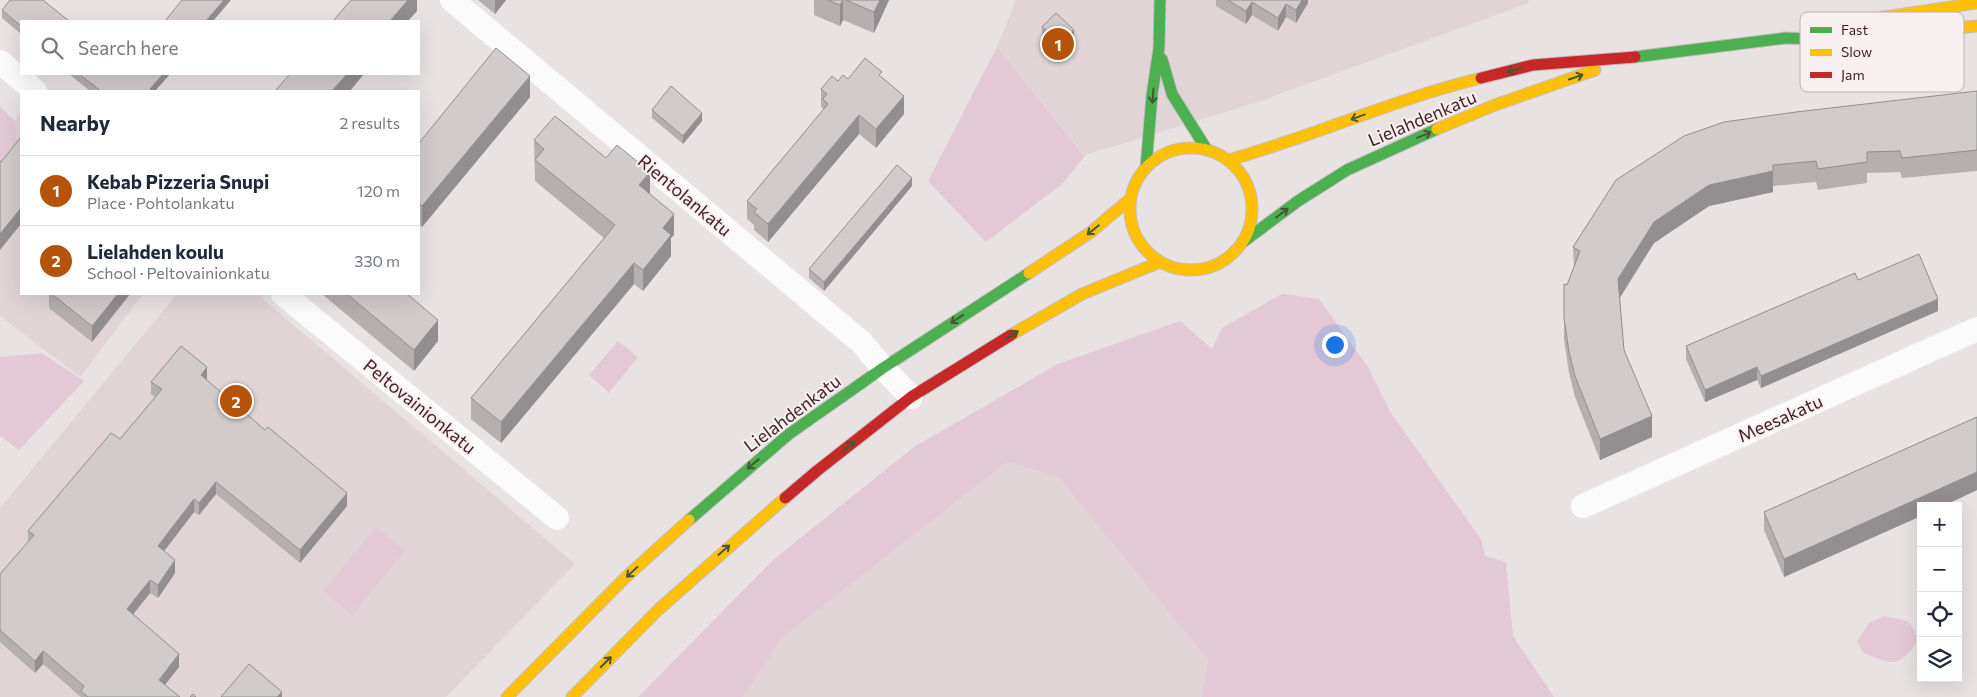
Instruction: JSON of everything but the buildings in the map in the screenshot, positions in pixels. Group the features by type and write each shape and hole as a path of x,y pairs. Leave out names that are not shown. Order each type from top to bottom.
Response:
{"main road":[{"path":"1146,167 1152,95 1159,48 1160,0"},
{"path":"1915,12 1977,3"},
{"name":"Lielahdenkatu","path":"1964,27 1977,26"},
{"name":"Lielahdenkatu","path":"1229,160 1275,147 1376,110 1461,83 1533,65 1632,57 1786,38 1800,34"},
{"name":"Lielahdenkatu","path":"1786,38 1800,39"},
{"path":"1159,48 1172,94 1206,150"},
{"name":"Lielahdenkatu","path":"1243,242 1298,201 1365,161 1495,105 1632,57"},
{"path":"1185,148 1206,150 1229,160 1238,169 1250,192 1252,218 1243,242 1228,258 1209,268 1176,269 1160,262 1147,252 1134,233 1129,211 1133,187 1146,167 1154,160 1174,150 1185,148"},
{"name":"Lielahdenkatu","path":"511,696 626,577 723,489 790,434 883,368 1091,232 1130,199"},
{"path":"572,697 658,610 732,544 818,470 911,397 1050,311 1082,294 1160,262"}],"street":[{"name":"Rientolankatu","path":"452,0 861,342 911,397"},
{"path":"0,62 34,90"},
{"name":"Peltovainionkatu","path":"284,295 557,518"},
{"name":"Meesakatu","path":"1583,506 1977,329"}],"shaded area":[{"path":"1016,0 1528,0 1529,3 1258,102 1085,155 997,47"},
{"path":"997,47 1085,156 1062,184 986,242 928,181"},
{"path":"0,107 15,121 19,156 0,177"},
{"path":"20,114 20,295 142,295 80,377 0,316 0,177 19,155 15,121"},
{"path":"1282,294 1319,299 1368,367 1391,413 1481,539 1485,556 1506,562 1513,636 1554,697 1202,697 1208,660 1058,477 1007,462 782,638 743,697 638,697 773,560 914,447 1058,364 1180,321 1212,349 1222,328"},
{"path":"176,295 258,295 575,564 446,697 0,697 0,508"},
{"path":"618,341 638,357 609,393 589,375"},
{"path":"42,353 84,381 19,450 0,436 0,357"},
{"path":"1007,462 1058,477 1208,660 1202,697 743,697 782,638"},
{"path":"376,527 405,551 352,615 323,591"},
{"path":"1884,616 1908,621 1916,635 1915,643 1909,653 1895,662 1864,653 1857,642 1869,623"}],"traffic: fast":[{"path":"1146,167 1152,95 1159,48 1160,0"},
{"path":"1635,57 1786,38 1800,39"},
{"path":"1162,59 1172,94 1207,150"},
{"path":"1243,242 1298,201 1347,170 1437,129"},
{"path":"689,520 789,434 883,368 1029,273"}],"traffic: slow":[{"path":"1918,12 1977,3"},
{"path":"1964,27 1977,26"},
{"path":"1437,129 1495,105 1595,70"},
{"path":"1229,160 1417,96 1481,78"},
{"path":"1191,148 1215,152 1234,166 1248,185 1252,209 1248,233 1234,252 1215,266 1191,270 1167,266 1148,252 1134,233 1130,209 1134,185 1148,166 1167,152 1191,148"},
{"path":"1029,273 1091,232 1130,199"},
{"path":"1011,335 1082,294 1160,262"},
{"path":"572,697 658,610 785,498"},
{"path":"507,697 626,577 689,520"}],"traffic: jam":[{"path":"1481,78 1533,65 1635,57"},
{"path":"785,498 911,397 1011,335"}],"place":[{"name":"Kebab Pizzeria Snupi","path":"1058,44"},
{"name":"Lielahden koulu","path":"236,401"}]}
